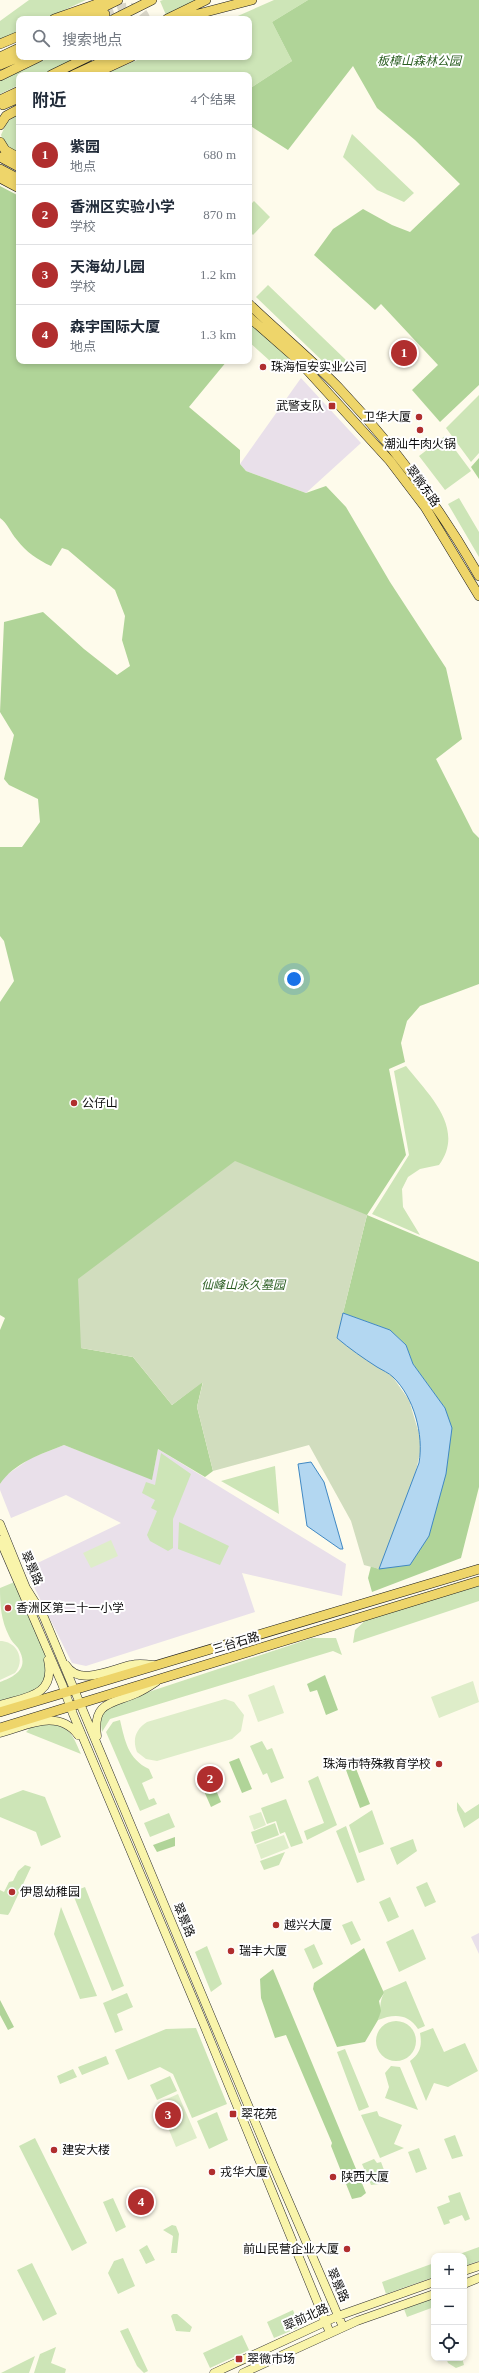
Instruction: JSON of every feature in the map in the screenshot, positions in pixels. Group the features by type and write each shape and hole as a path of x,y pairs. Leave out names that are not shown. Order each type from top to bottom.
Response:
{"main road":[{"path":"63,16 108,0"},
{"path":"85,16 118,0"},
{"path":"131,11 143,0"},
{"path":"120,16 152,0"},
{"path":"173,16 206,0"},
{"path":"192,16 252,0"},
{"path":"209,16 223,9"},
{"path":"101,16 105,14"},
{"path":"0,44 16,37"},
{"path":"2,63 16,51"},
{"path":"2,63 16,58"},
{"path":"0,76 33,60"},
{"path":"57,72 82,60"},
{"path":"80,72 106,60"},
{"path":"98,72 124,60"},
{"path":"0,100 16,92"},
{"path":"0,106 16,99"},
{"path":"0,117 16,105"},
{"path":"0,125 6,116 16,111"},
{"path":"1,149 16,156"},
{"path":"1,149 16,164"},
{"path":"0,169 16,177"},
{"path":"0,178 16,186"},
{"name":"翠微东路","path":"252,307 338,386 405,465 433,501 479,576"},
{"name":"翠微东路","path":"252,320 298,360 390,460 425,507 479,596"},
{"name":"翠景路","path":"0,1524 26,1588 43,1616 276,2172 343,2327"},
{"name":"翠景路","path":"0,1540 39,1629 86,1747 204,2025 330,2332"},
{"name":"三台石路","path":"0,1712 75,1691 479,1569"},
{"name":"三台石路","path":"0,1728 479,1581"},
{"path":"0,1705 37,1693 48,1683 50,1673 49,1664 39,1629"},
{"path":"57,1649 69,1670 92,1676 133,1664 162,1665"},
{"path":"98,1746 95,1725 98,1712 107,1703 137,1693 166,1677"},
{"path":"0,1733 44,1720 53,1720 63,1722 72,1728 86,1747"},
{"path":"467,2270 479,2266"},
{"path":"467,2283 479,2278"},
{"name":"翠前北路","path":"214,2373 338,2316 431,2283"},
{"name":"翠前北路","path":"243,2373 330,2332 431,2295"}],"shaded area":[{"path":"301,378 361,443 306,493 246,471 240,464"},
{"path":"64,1445 152,1479 158,1449 346,1564 342,1596 242,1573 255,1612 86,1666 72,1663 25,1569 121,1523 66,1495 11,1518 0,1490 0,1484 5,1476 31,1458"},
{"path":"479,1933 479,1954 471,1937"}],"green space":[{"path":"29,0 86,0 51,16 16,16 16,33 0,41 0,21"},
{"path":"197,0 166,15 160,1"},
{"path":"274,0 308,0 272,22 292,61 252,87 252,72 110,72 137,60 252,60 252,16 238,16"},
{"name":"板樟山森林公园","path":"308,0 479,0 479,385 440,422 412,390 438,365 381,304 375,310 314,255 333,229 363,209 392,225 410,232 460,184 415,140 377,108 353,66 288,150 252,127 252,87 292,61 272,22"},
{"path":"44,60 72,60 47,72 19,72"},
{"path":"16,73 16,86 0,94 0,81"},
{"path":"16,116 16,152 4,142 1,135 7,122"},
{"path":"352,134 414,193 404,202 377,190 343,157"},
{"path":"0,186 16,194 16,364 225,364 189,407 240,450 240,464 246,471 306,493 326,486 346,507 390,582 446,668 462,739 436,759 473,832 479,838 479,984 420,1006 407,1021 401,1043 405,1062 389,1069 406,1155 367,1215 81,1348 133,1357 172,1405 203,1381 197,1407 213,1471 205,1477 158,1449 152,1480 64,1445 20,1465 0,1484 0,1330 5,1318 0,1315 0,1002 14,981 4,941 0,936 0,847 22,847 40,822 38,799 9,785 4,779 14,735 0,712 4,622 43,612 84,649 117,675 130,666 122,640 125,616 115,590 68,550 62,548 51,566 37,558 28,552 0,518"},
{"path":"254,201 270,217 253,235 252,234 252,203"},
{"path":"268,285 346,360 335,373 256,297"},
{"path":"252,325 290,359 280,370 252,345"},
{"path":"479,395 479,453 471,462 446,428"},
{"path":"445,436 471,471 445,490 419,456"},
{"path":"479,458 479,479 471,467"},
{"path":"459,498 479,532 479,557 448,504"},
{"path":"406,1066 441,1112 446,1125 448,1138 446,1151 439,1165 420,1169 408,1177 402,1189 403,1207 420,1235 372,1214 409,1155 394,1071"},
{"name":"仙峰山永久墓园","path":"235,1161 367,1215 337,1338 392,1376 409,1400 420,1437 421,1449 414,1479 379,1569 364,1565 351,1521 309,1445 213,1471 197,1407 203,1382 172,1405 133,1357 81,1348 78,1279"},
{"path":"367,1215 479,1262 479,1487 461,1558 372,1592 368,1578 371,1566 379,1569 445,1408 413,1364 406,1345 390,1330 343,1313"},
{"path":"161,1453 191,1474 173,1519 173,1548 168,1551 150,1541 147,1535 157,1511 151,1508 155,1500 142,1493 146,1482 155,1485"},
{"path":"275,1466 279,1514 221,1481"},
{"path":"179,1522 229,1546 220,1565 178,1549"},
{"path":"111,1540 118,1556 91,1568 83,1553"},
{"path":"17,1581 48,1658 46,1686 0,1705 0,1682 16,1674 22,1666 21,1655 18,1648 6,1630 0,1600 0,1588"},
{"path":"479,1584 479,1601 353,1643 355,1630 368,1618"},
{"path":"312,1638 336,1638 342,1655 333,1651 110,1719 102,1732 100,1716 109,1705"},
{"path":"0,1641 11,1644 15,1648 20,1657 20,1663 15,1673 0,1680"},
{"path":"325,1675 338,1710 326,1715 317,1690 310,1692 307,1684"},
{"path":"473,1681 479,1702 439,1718 431,1697"},
{"path":"274,1685 284,1713 258,1722 248,1695"},
{"path":"225,1699 234,1702 244,1715 241,1731 232,1739 157,1761 146,1759 137,1752 135,1743 136,1735 140,1728 147,1722"},
{"path":"120,1720 128,1749 136,1760 149,1769 153,1778 142,1783 149,1800 154,1798 157,1804 140,1811 106,1732 113,1722"},
{"path":"45,1723 60,1726 69,1731 81,1754 26,1732 31,1727"},
{"path":"262,1741 267,1750 272,1748 284,1778 271,1783 267,1773 263,1775 250,1746"},
{"path":"239,1758 252,1789 242,1793 229,1762"},
{"path":"355,1766 370,1804 360,1808 346,1770"},
{"path":"208,1771 221,1802 211,1807 197,1775"},
{"path":"318,1776 337,1825 307,1840 304,1831 324,1823 308,1781"},
{"path":"23,1790 45,1797 61,1837 41,1846 36,1832 0,1817 0,1799"},
{"path":"286,1799 303,1843 291,1847 285,1832 280,1834 276,1821 267,1824 261,1808"},
{"path":"457,1802 465,1813 479,1804 479,1818 464,1828 457,1810"},
{"path":"372,1810 384,1844 359,1853 349,1825"},
{"path":"261,1812 266,1825 254,1830 249,1816"},
{"path":"169,1813 175,1827 150,1837 144,1823"},
{"path":"275,1823 279,1835 255,1844 251,1832"},
{"path":"346,1826 365,1880 357,1883 336,1831"},
{"path":"284,1835 289,1848 261,1859 256,1845"},
{"path":"175,1837 175,1846 157,1852 153,1845"},
{"path":"413,1839 417,1851 397,1865 390,1848"},
{"path":"285,1852 279,1865 264,1870 260,1861"},
{"path":"25,1865 31,1867 10,1912 8,1915 0,1914 0,1890 4,1892 9,1882 13,1881 18,1871"},
{"path":"427,1882 436,1902 425,1907 416,1887"},
{"path":"85,1887 124,1986 112,1991 72,1892"},
{"path":"390,1897 399,1917 388,1922 379,1902"},
{"path":"61,1907 97,1996 80,1999 54,1934"},
{"path":"352,1921 361,1940 351,1945 342,1925"},
{"path":"413,1929 426,1959 399,1972 386,1942"},
{"path":"314,1944 323,1964 313,1969 304,1949"},
{"path":"207,1946 222,1984 211,1992 195,1952"},
{"path":"364,1948 384,1993 379,2001 381,2011 378,2020 365,2042 337,2047 313,1989 314,1983"},
{"path":"273,1969 366,2193 361,2197 352,2199 331,2146 332,2143 286,2035 275,2038 261,1998 260,1979"},
{"path":"406,1981 425,2026 418,2029 410,2020 400,2016 378,2020 381,2000 384,1993 383,1991"},
{"path":"127,1993 133,2007 117,2014 123,2030 115,2033 103,2003"},
{"path":"0,2000 14,2027 8,2030 0,2015"},
{"path":"400,2021 407,2024 413,2030 416,2041 415,2049 407,2058 400,2061 392,2061 385,2058 377,2049 376,2037 379,2030 388,2022"},
{"path":"196,2028 227,2104 192,2118 173,2074 160,2067 128,2080 115,2050 166,2029"},
{"path":"433,2028 444,2052 465,2043 478,2071 448,2087 434,2083 426,2101 410,2061 419,2052 421,2041 420,2033"},
{"path":"345,2049 369,2107 359,2111 337,2052"},
{"path":"106,2056 109,2064 82,2075 78,2067"},
{"path":"391,2066 400,2067 418,2110 385,2098 389,2087 385,2073"},
{"path":"73,2069 77,2077 60,2084 57,2076"},
{"path":"170,2076 177,2091 157,2100 150,2085"},
{"path":"178,2094 197,2138 176,2147 158,2103"},
{"path":"377,2111 379,2116 402,2125 394,2144 404,2148 380,2158 361,2115"},
{"path":"217,2112 228,2140 209,2149 197,2121"},
{"path":"455,2135 463,2156 452,2159 444,2139"},
{"path":"35,2138 87,2243 72,2251 19,2146"},
{"path":"419,2148 427,2169 416,2173 408,2152"},
{"path":"374,2159 377,2163 381,2162 389,2183 371,2185 362,2164"},
{"path":"460,2192 470,2219 465,2221 462,2215 449,2220 450,2223 444,2225 437,2207 450,2202 448,2196"},
{"path":"113,2198 126,2227 116,2232 103,2202"},
{"path":"172,2225 176,2226 179,2234 177,2253 171,2253 173,2236 163,2230"},
{"path":"147,2245 155,2260 146,2264 139,2250"},
{"path":"479,2247 479,2261 467,2265 467,2253 462,2253"},
{"path":"123,2258 135,2286 118,2294 108,2273 114,2261"},
{"path":"32,2263 57,2314 43,2321 17,2270"},
{"path":"431,2264 431,2278 386,2294 382,2282"},
{"path":"431,2299 431,2308 407,2317 404,2309"},
{"path":"293,2310 300,2327 274,2338 267,2322"},
{"path":"173,2314 177,2314 192,2327 190,2332 176,2331 171,2316"},
{"path":"128,2328 148,2371 144,2373 137,2366 120,2331"},
{"path":"242,2335 249,2350 210,2368 203,2353"},
{"path":"56,2347 51,2363 66,2369 65,2373 34,2373 40,2354"},
{"path":"35,2356 29,2373 1,2373"},
{"path":"447,2361 463,2361 464,2365 456,2368"}],"water":[{"path":"343,1313 390,1330 406,1345 413,1364 445,1408 452,1428 446,1474 429,1536 410,1565 379,1569 419,1463 420,1441 416,1417 407,1395 393,1377 362,1357 337,1338"},
{"path":"311,1462 324,1482 343,1549 340,1549 307,1526 298,1464"}],"tunnel":[{"path":"105,14 122,8 134,7 139,9 144,16"}],"place":[{"name":"紫园","path":"404,353"},
{"name":"珠海恒安实业公司","path":"263,367"},
{"name":"武警支队","path":"332,406"},
{"name":"卫华大厦","path":"419,417"},
{"name":"潮汕牛肉火锅","path":"420,430"},
{"name":"公仔山","path":"74,1103"},
{"name":"香洲区第二十一小学","path":"8,1608"},
{"name":"珠海市特殊教育学校","path":"439,1764"},
{"name":"香洲区实验小学","path":"210,1779"},
{"name":"伊恩幼稚园","path":"12,1892"},
{"name":"越兴大厦","path":"276,1925"},
{"name":"瑞丰大厦","path":"231,1951"},
{"name":"翠花苑","path":"233,2114"},
{"name":"天海幼儿园","path":"168,2115"},
{"name":"建安大楼","path":"54,2150"},
{"name":"戎华大厦","path":"212,2172"},
{"name":"陕西大厦","path":"333,2177"},
{"name":"森宇国际大厦","path":"141,2202"},
{"name":"前山民营企业大厦","path":"347,2249"},
{"name":"翠微市场","path":"239,2359"}]}
